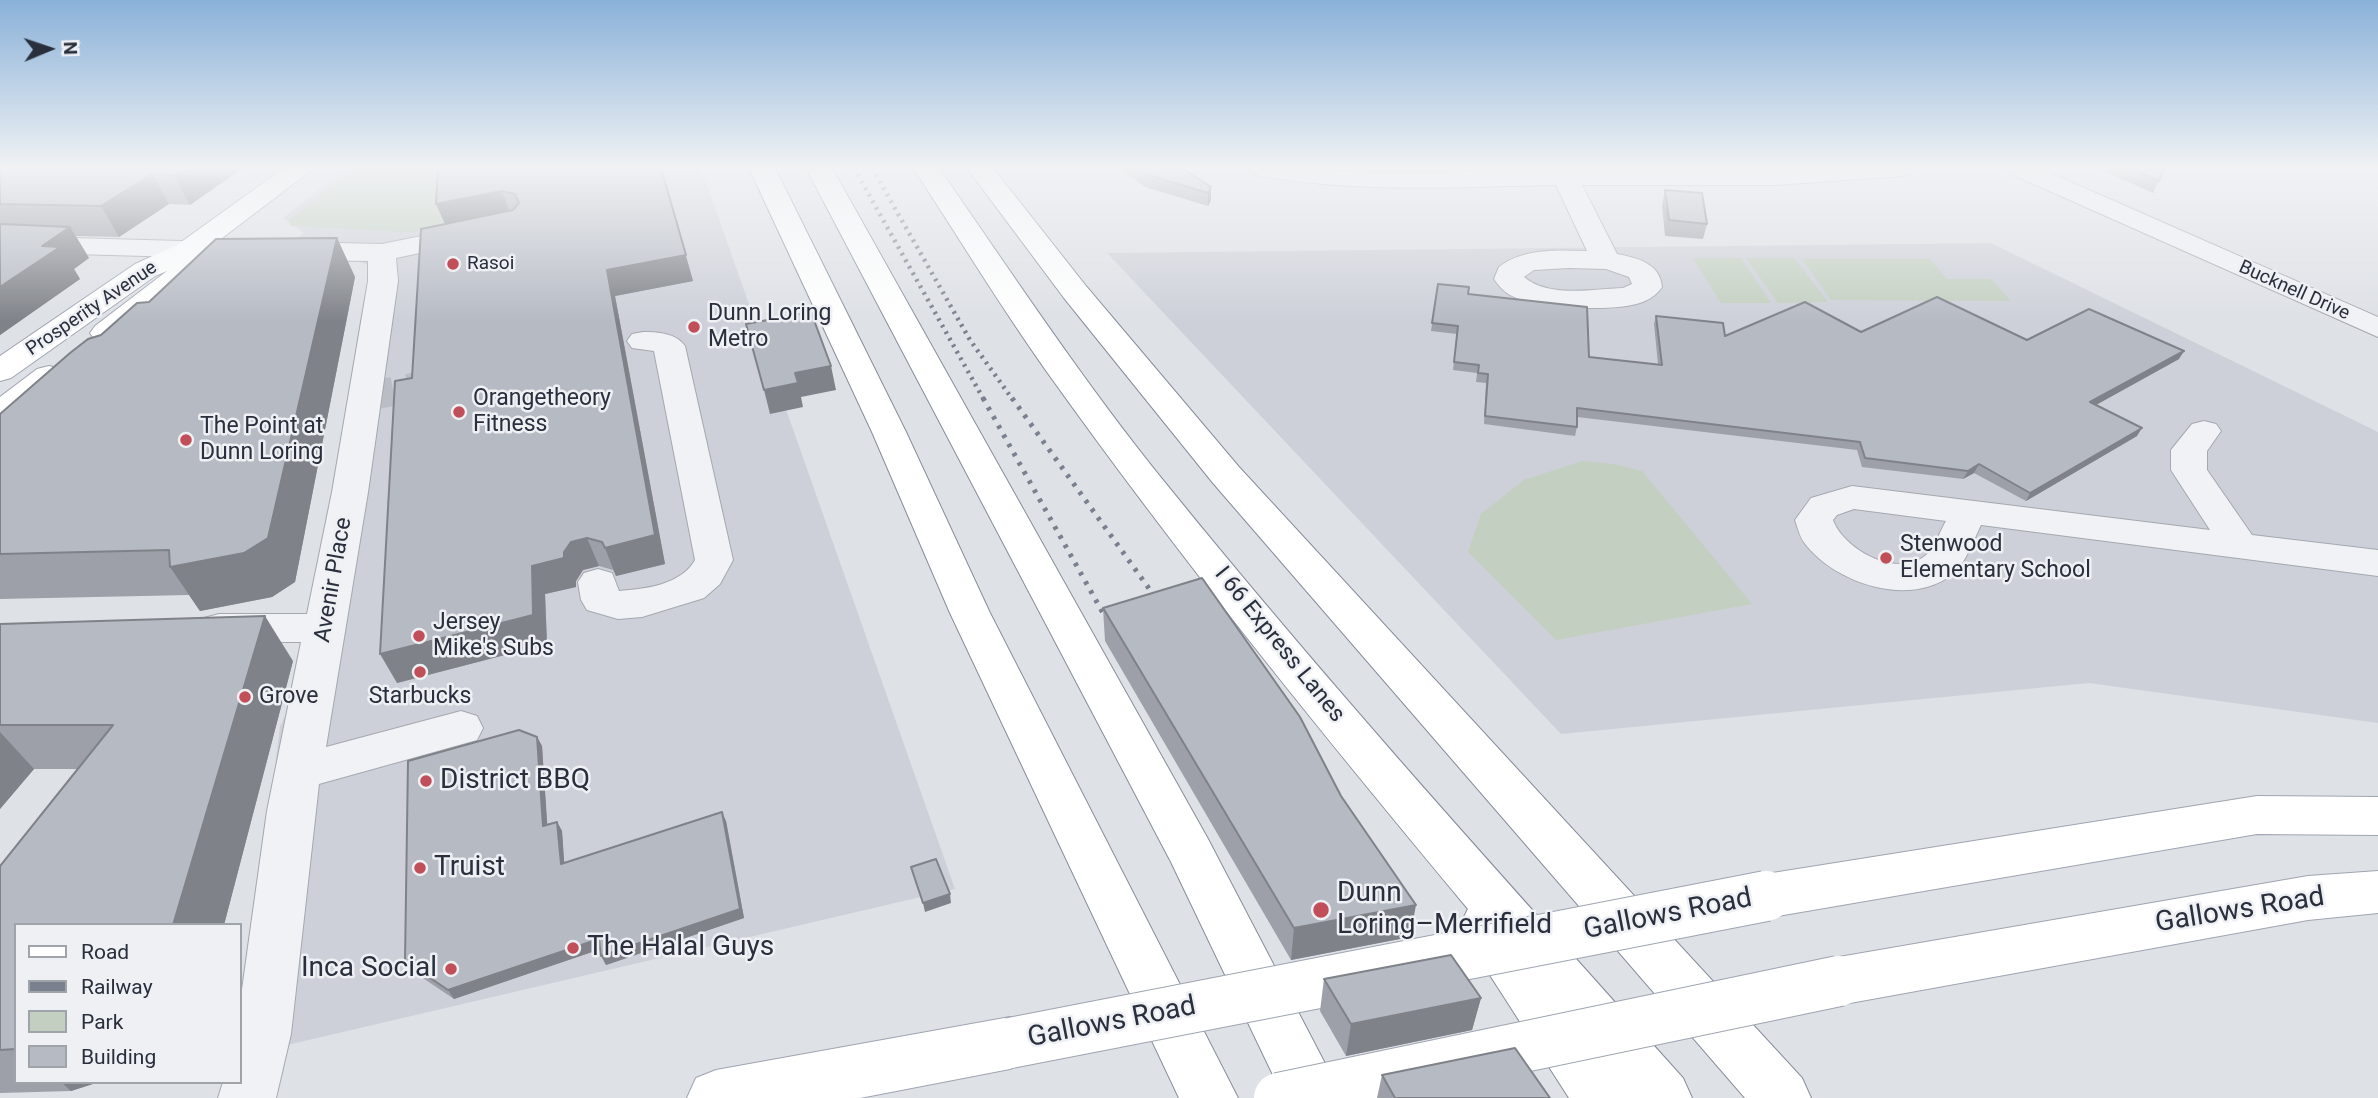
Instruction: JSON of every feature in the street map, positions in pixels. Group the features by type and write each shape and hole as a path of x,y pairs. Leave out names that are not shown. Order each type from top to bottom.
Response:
{"main road":[{"name":"Prosperity Avenue","path":"0,371 145,270 187,251 231,219"},
{"path":"787,219 883,419 970,613 1197,1083"},
{"path":"847,219 1191,853 1314,1098"},
{"name":"I 66 Express Lanes","path":"960,219 1057,363 1153,492 1392,785 1663,1098"},
{"path":"1019,219 1075,292 1226,475 1782,1098"},
{"name":"Prosperity Avenue","path":"0,413 181,274 187,251"},
{"path":"1392,785 1602,1098"},
{"name":"Gallows Road","path":"716,1098 1766,896 2257,816 2378,816"},
{"name":"Gallows Road","path":"1279,1098 1839,981 2308,898 2378,892"}],"street":[{"path":"1586,219 1606,260"},
{"name":"Bucknell Drive","path":"2133,219 2378,328"},
{"path":"0,244 187,251 382,253 500,229"},
{"name":"Avenir Place","path":"247,1098 263,1034 298,772 326,628 381,293 382,253"},
{"path":"598,582 601,600 618,605 642,603 690,588 706,575 714,560 669,346 656,341 643,341"},
{"path":"2204,431 2189,450 2189,470 2239,544"},
{"path":"1969,512 2378,563"},
{"path":"188,628 326,628"},
{"path":"298,772 461,728"}],"shaded area":[{"path":"285,219 719,219 955,889 242,1056 242,1006 249,987 280,726 316,659 373,272 367,265 352,258 278,254 304,233"},
{"name":"Stenwood Elementary School","path":"1991,243 2378,432 2378,723 2089,683 1561,734 1107,253"}],"green space":[{"path":"447,219 447,226 410,232 291,226 288,221"},
{"path":"1693,258 1741,258 1771,303 1721,303"},
{"path":"1746,258 1794,258 1828,302 1778,303"},
{"path":"1802,259 1930,259 1947,279 1991,279 2011,301 1831,300"},
{"path":"1582,461 1614,464 1642,471 1752,604 1556,640 1468,552 1481,514 1524,480"}],"building":[{"path":"468,219 676,219 686,255 607,270 655,535 605,548 602,542 587,538 571,542 564,552 564,558 532,566 533,615 380,654 395,381 412,378 421,229"},
{"path":"1706,219 1707,224 1669,220"},
{"path":"0,224 70,227 42,246 60,247 0,287"},
{"name":"The Point at Dunn Loring","path":"337,238 268,538 244,553 170,567 169,550 0,554 0,414 88,339 101,335 137,303 149,302 216,239"},
{"path":"1438,284 1469,287 1468,294 1587,307 1589,357 1662,365 1656,316 1723,323 1725,336 1805,302 1861,332 1937,297 2027,340 2089,309 2184,351 2090,402 2142,428 2030,493 1979,464 1968,471 1865,458 1860,442 1577,408 1577,427 1485,416 1488,374 1478,373 1479,365 1454,362 1458,326 1432,323"},
{"path":"811,312 831,366 795,373 798,383 764,390 746,324"},
{"path":"1202,578 1300,717 1341,796 1416,905 1294,928 1103,608"},
{"path":"265,616 174,923 14,923 14,1049 0,1050 0,866 113,725 0,725 0,624"},
{"path":"519,730 537,737 543,826 557,822 561,864 722,812 740,909 601,956 599,939 448,990 405,961 408,761"},
{"path":"936,859 950,894 923,903 911,867"},
{"path":"1451,955 1481,998 1351,1024 1324,979"},
{"path":"1515,1048 1550,1098 1395,1098 1382,1075"}],"tunnel":[{"path":"365,397 445,381"}],"railway":[{"path":"883,219 984,400"},
{"path":"901,219 970,340 1013,400"},
{"path":"983,398 1113,631"},
{"path":"1012,398 1163,608"},
{"path":"1393,956 1410,981"},
{"path":"1317,978 1333,1005"},
{"path":"1435,1019 1487,1098"},
{"path":"1351,1035 1389,1098"}],"place":[{"name":"Rasoi","path":"453,264"},
{"name":"Dunn Loring Metro","path":"694,327"},
{"name":"Orangetheory Fitness","path":"459,412"},
{"name":"The Point at Dunn Loring","path":"186,440"},
{"name":"Stenwood Elementary School","path":"1886,558"},
{"name":"Jersey Mike's Subs","path":"419,636"},
{"name":"Starbucks","path":"420,672"},
{"name":"Grove","path":"245,697"},
{"name":"District BBQ","path":"426,781"},
{"name":"Truist","path":"420,868"},
{"name":"Dunn Loring–Merrifield","path":"1321,910"},
{"name":"The Halal Guys","path":"573,948"},
{"name":"Inca Social","path":"451,969"}]}
